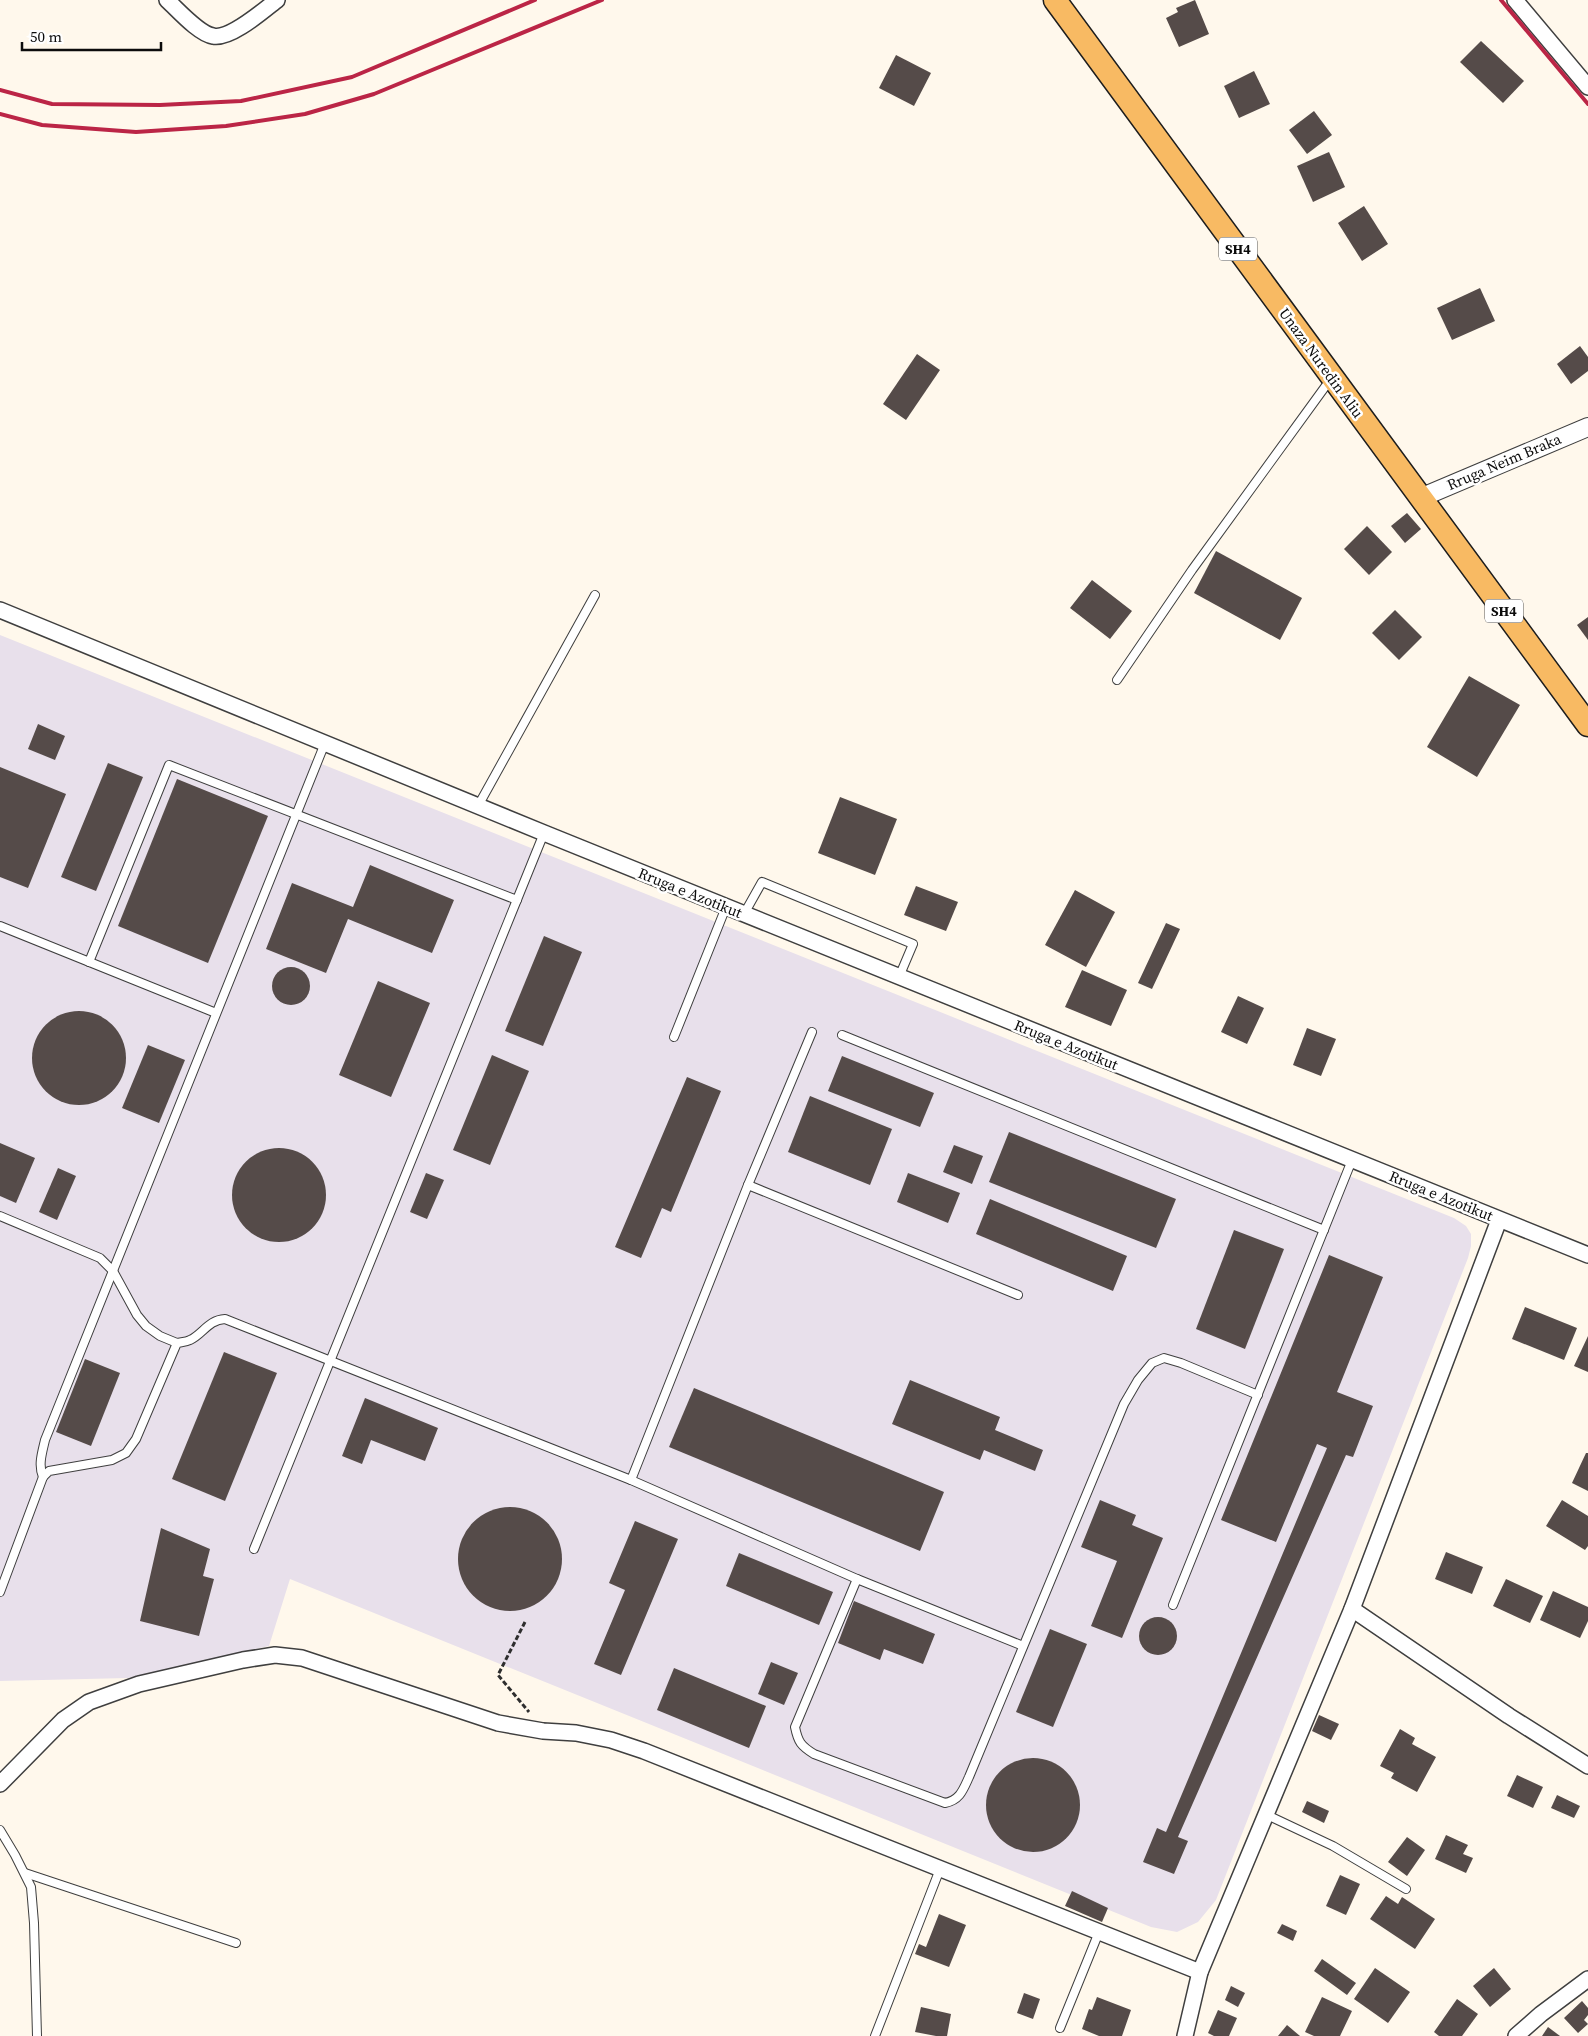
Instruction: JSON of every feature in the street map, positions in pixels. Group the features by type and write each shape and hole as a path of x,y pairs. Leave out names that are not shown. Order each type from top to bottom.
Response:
{"main road":[{"name":"Unaza Nuredin Aliu","path":"1055,0 1588,725"}],"street":[{"path":"166,0 205,33 213,36 230,33 277,0"},
{"path":"1515,0 1588,87"},
{"name":"Rruga Neim Braka","path":"1420,498 1588,427"},
{"name":"Rruga e Azotikut","path":"0,610 726,907 1588,1255"},
{"path":"1185,2036 1200,1972 1352,1609 1499,1220"},
{"path":"1352,1609 1509,1716 1588,1766"},
{"path":"0,1784 63,1720 89,1702 139,1684 274,1655 302,1658 498,1723 543,1731 576,1733 611,1740 644,1751 1200,1972"},
{"path":"1516,2036 1541,2014 1588,1979"}],"lane":[{"path":"1117,680 1192,570 1332,378"},
{"path":"478,806 595,595"},
{"path":"43,1477 40,1470 45,1440 325,743"},
{"path":"89,962 169,765 517,900"},
{"path":"254,1550 544,833"},
{"path":"744,914 762,882 913,944 899,977"},
{"path":"674,1037 726,907"},
{"path":"0,926 216,1014"},
{"path":"631,1480 748,1185 812,1032"},
{"path":"842,1035 1324,1230"},
{"path":"1173,1605 1352,1160"},
{"path":"748,1185 1018,1295"},
{"path":"0,1216 93,1254 105,1262 113,1271 137,1315 146,1326 160,1336 177,1343 189,1341 208,1324 217,1319 225,1319 631,1480 857,1579 1023,1646"},
{"path":"0,1592 43,1477 49,1471 112,1460 126,1453 136,1439 177,1343"},
{"path":"857,1579 794,1727 797,1737 803,1747 814,1754 935,1800 944,1803 953,1802 961,1795 969,1777 1124,1404 1138,1380 1152,1363 1164,1358 1181,1362 1258,1394"},
{"path":"1266,1814 1333,1846 1406,1889"},
{"path":"0,1830 31,1887 34,1923 37,2036"},
{"path":"875,2036 940,1870"},
{"path":"25,1873 236,1943"},
{"path":"1060,2028 1099,1932"}],"path":[{"path":"525,1622 498,1675 525,1706 543,1731"}],"shaded area":[{"path":"0,635 1454,1218 1466,1226 1471,1234 1468,1258 1216,1900 1198,1922 1177,1932 1151,1927 290,1579 269,1646 128,1678 0,1681"}],"building":[{"path":"1195,0 1209,34 1179,47 1166,18 1178,12 1176,8"},
{"path":"1481,41 1524,81 1503,103 1460,62"},
{"path":"896,55 931,73 914,106 879,88"},
{"path":"1254,71 1270,104 1239,118 1224,86"},
{"path":"1314,111 1332,135 1307,154 1289,130"},
{"path":"1329,152 1345,187 1313,202 1297,166"},
{"path":"1364,206 1388,244 1362,261 1338,223"},
{"path":"1480,288 1495,321 1452,340 1437,308"},
{"path":"1580,346 1588,357 1588,371 1571,384 1557,364"},
{"path":"917,354 940,370 906,420 883,404"},
{"path":"1407,513 1421,529 1405,543 1391,526"},
{"path":"1367,526 1392,552 1369,575 1344,549"},
{"path":"1216,551 1302,598 1280,640 1194,593"},
{"path":"1092,580 1132,611 1110,639 1070,608"},
{"path":"1395,610 1422,637 1399,660 1372,633"},
{"path":"1588,617 1588,640 1577,625"},
{"path":"1469,676 1520,705 1477,777 1427,747"},
{"path":"38,724 65,736 55,760 28,749"},
{"path":"108,763 143,777 96,891 61,877"},
{"path":"0,767 66,794 28,888 0,877"},
{"path":"177,779 268,816 208,963 118,926"},
{"path":"840,797 897,819 875,875 818,853"},
{"path":"370,865 454,900 432,953 348,919 326,973 266,949 292,883 353,907"},
{"path":"916,886 958,902 946,931 904,915"},
{"path":"1075,890 1115,912 1086,967 1045,945"},
{"path":"1166,923 1180,929 1152,989 1138,983"},
{"path":"544,936 582,952 543,1046 505,1031"},
{"path":"291,967 305,972 310,986 305,1000 291,1005 277,1000 272,986 277,972"},
{"path":"1082,970 1127,990 1111,1026 1065,1007"},
{"path":"378,981 430,1003 391,1097 339,1075"},
{"path":"1238,996 1264,1008 1247,1044 1221,1032"},
{"path":"70,1011 88,1011 113,1024 123,1040 126,1058 123,1076 113,1092 88,1105 70,1105 45,1092 32,1067 32,1049 45,1024"},
{"path":"1307,1028 1336,1039 1321,1076 1293,1065"},
{"path":"148,1045 185,1060 159,1123 122,1108"},
{"path":"492,1055 529,1071 490,1165 453,1150"},
{"path":"842,1056 934,1093 920,1127 828,1091"},
{"path":"687,1077 721,1091 671,1212 662,1208 641,1258 615,1247"},
{"path":"810,1096 892,1129 870,1185 788,1152"},
{"path":"1009,1132 1176,1199 1156,1248 989,1182"},
{"path":"0,1143 35,1158 16,1203 0,1196"},
{"path":"954,1145 983,1156 972,1184 943,1172"},
{"path":"270,1148 288,1148 313,1161 323,1177 326,1195 323,1213 313,1229 288,1242 270,1242 245,1229 232,1204 232,1186 245,1161"},
{"path":"58,1168 76,1176 57,1220 39,1212"},
{"path":"426,1173 444,1180 427,1219 410,1212"},
{"path":"908,1173 960,1193 948,1223 897,1202"},
{"path":"990,1199 1127,1256 1113,1291 976,1234"},
{"path":"1234,1230 1284,1249 1245,1349 1196,1329"},
{"path":"1329,1255 1383,1277 1337,1392 1373,1406 1353,1457 1346,1455 1178,1837 1188,1841 1174,1874 1143,1862 1157,1828 1166,1832 1327,1448 1317,1444 1276,1542 1221,1520"},
{"path":"1525,1307 1577,1328 1564,1360 1512,1339"},
{"path":"1588,1336 1588,1372 1574,1366"},
{"path":"224,1352 277,1373 225,1501 172,1479"},
{"path":"85,1359 120,1373 91,1446 56,1432"},
{"path":"910,1380 1000,1417 995,1430 1043,1450 1035,1471 984,1450 980,1460 892,1424"},
{"path":"694,1388 944,1492 920,1551 669,1447"},
{"path":"365,1398 438,1428 425,1461 371,1440 362,1464 342,1456"},
{"path":"1586,1453 1588,1453 1588,1491 1572,1483"},
{"path":"1100,1500 1136,1515 1132,1525 1163,1538 1122,1638 1091,1626 1117,1561 1081,1547"},
{"path":"1562,1500 1588,1516 1588,1546 1585,1550 1546,1526"},
{"path":"510,1507 530,1511 539,1515 547,1522 554,1530 558,1539 562,1559 558,1579 554,1588 547,1596 539,1603 530,1607 510,1611 490,1607 481,1603 473,1596 466,1588 462,1579 458,1559 462,1539 466,1530 473,1522 481,1515 490,1511"},
{"path":"635,1521 678,1539 621,1675 594,1664 625,1590 609,1583"},
{"path":"161,1528 210,1549 203,1576 214,1579 199,1636 140,1621"},
{"path":"1446,1552 1483,1567 1472,1594 1435,1579"},
{"path":"739,1553 833,1592 819,1625 726,1586"},
{"path":"1506,1579 1543,1596 1530,1623 1493,1606"},
{"path":"1553,1591 1588,1607 1588,1621 1580,1638 1540,1620"},
{"path":"854,1601 935,1634 923,1664 884,1649 880,1660 838,1643"},
{"path":"1158,1617 1172,1622 1177,1636 1172,1650 1158,1655 1144,1650 1139,1636 1144,1622"},
{"path":"1050,1629 1087,1644 1053,1727 1016,1712"},
{"path":"771,1662 798,1673 784,1705 758,1694"},
{"path":"674,1668 766,1706 749,1748 657,1710"},
{"path":"1319,1715 1339,1724 1331,1740 1312,1731"},
{"path":"1400,1729 1415,1738 1412,1744 1436,1757 1417,1792 1391,1778 1394,1773 1380,1766"},
{"path":"1024,1758 1042,1758 1067,1771 1077,1787 1080,1805 1077,1823 1067,1839 1042,1852 1024,1852 999,1839 986,1814 986,1796 999,1771"},
{"path":"1517,1775 1543,1787 1533,1808 1507,1796"},
{"path":"1557,1795 1580,1806 1574,1818 1551,1808"},
{"path":"1307,1801 1329,1811 1324,1823 1302,1812"},
{"path":"1446,1835 1468,1845 1463,1854 1473,1858 1466,1873 1435,1859"},
{"path":"1407,1837 1425,1850 1407,1876 1388,1862"},
{"path":"1340,1875 1360,1884 1346,1915 1326,1906"},
{"path":"1072,1891 1108,1908 1102,1922 1065,1906"},
{"path":"1386,1896 1398,1904 1402,1897 1435,1919 1415,1949 1370,1919"},
{"path":"939,1914 966,1925 949,1967 915,1954 919,1944 926,1947"},
{"path":"1282,1924 1297,1931 1293,1941 1277,1933"},
{"path":"1322,1959 1356,1983 1347,1995 1314,1971"},
{"path":"1375,1968 1410,1992 1388,2023 1354,1999"},
{"path":"1494,1968 1511,1989 1490,2007 1473,1986"},
{"path":"1231,1986 1245,1993 1238,2007 1225,2000"},
{"path":"1024,1993 1040,1999 1033,2019 1017,2013"},
{"path":"1097,1997 1131,2010 1122,2036 1099,2036 1082,2029 1089,2009 1092,2010"},
{"path":"1322,1997 1352,2011 1340,2036 1314,2036 1305,2032"},
{"path":"1457,1999 1478,2014 1462,2036 1439,2036 1434,2032"},
{"path":"1582,2001 1588,2008 1588,2015 1584,2020 1588,2024 1578,2033 1564,2018"},
{"path":"921,2007 951,2014 947,2036 915,2032"},
{"path":"1218,2010 1237,2018 1229,2036 1214,2036 1208,2033"},
{"path":"1287,2025 1300,2036 1278,2036"},
{"path":"1548,2027 1560,2036 1542,2036"}],"railway":[{"path":"0,90 52,104 160,105 241,101 352,77 535,0"},
{"path":"0,114 42,125 136,132 226,126 305,114 374,94 602,0"},
{"path":"1501,0 1588,104"}]}
